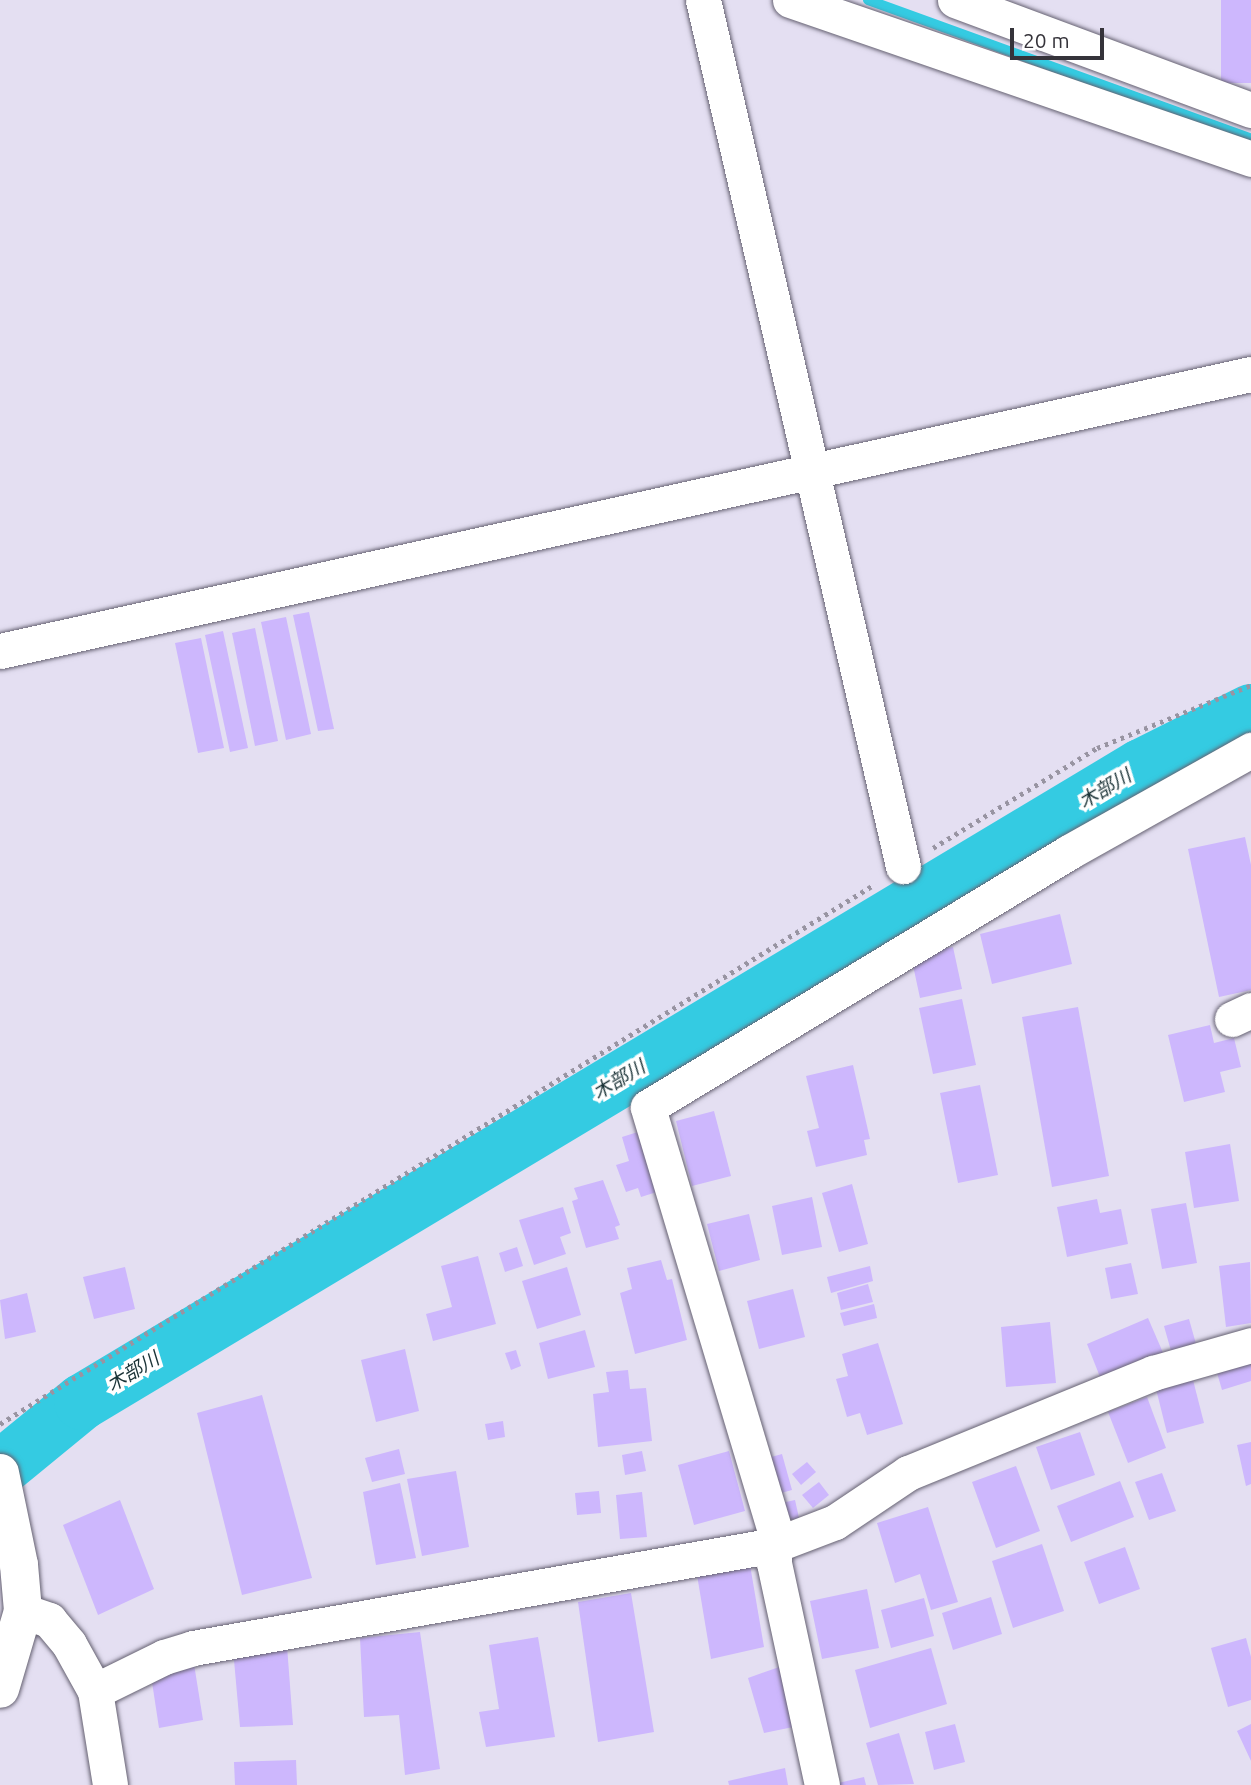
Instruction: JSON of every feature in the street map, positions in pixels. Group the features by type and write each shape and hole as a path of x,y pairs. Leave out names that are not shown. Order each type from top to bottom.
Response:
{"main road":[{"path":"0,1689 23,1611 2,1485"}],"street":[{"path":"703,0 810,473 903,866"},
{"path":"790,0 1251,159"},
{"path":"955,0 1251,110"},
{"path":"0,651 1251,374"},
{"path":"822,1785 775,1563 774,1528 649,1107 1069,852 1251,750"},
{"path":"95,1691 164,1657 193,1648 775,1545 835,1522 908,1473 1153,1373 1251,1346"},
{"path":"23,1611 49,1620 69,1644 95,1691 110,1785"}],"path":[{"path":"0,1424 1097,748 1251,685"}],"building":[{"path":"1221,0 1251,0 1251,83 1221,83"},
{"path":"309,612 334,729 318,731 293,615"},
{"path":"286,617 311,734 286,740 261,622"},
{"path":"255,628 278,741 255,746 232,633"},
{"path":"223,631 248,748 230,752 205,635"},
{"path":"201,638 224,748 198,753 175,643"},
{"path":"1245,837 1251,865 1251,990 1219,997 1188,849"},
{"path":"1060,914 1072,964 992,984 980,934"},
{"path":"953,947 962,989 920,998 911,956"},
{"path":"962,999 976,1065 933,1074 919,1008"},
{"path":"1078,1007 1109,1176 1052,1187 1022,1017"},
{"path":"1210,1025 1214,1043 1234,1038 1241,1067 1220,1072 1225,1092 1184,1102 1168,1035"},
{"path":"853,1065 870,1139 864,1140 867,1155 816,1167 807,1131 819,1128 806,1076"},
{"path":"980,1085 998,1175 958,1183 940,1093"},
{"path":"714,1111 731,1176 692,1186 676,1121"},
{"path":"644,1130 663,1190 641,1197 638,1188 626,1192 616,1165 629,1161 622,1137"},
{"path":"1230,1144 1239,1201 1194,1208 1185,1152"},
{"path":"603,1180 620,1225 615,1227 619,1239 586,1248 572,1201 578,1199 574,1188"},
{"path":"852,1184 868,1244 839,1252 822,1193"},
{"path":"812,1197 822,1247 782,1255 772,1206"},
{"path":"1097,1199 1100,1213 1121,1209 1128,1244 1067,1257 1057,1207"},
{"path":"1186,1203 1197,1263 1162,1269 1151,1209"},
{"path":"563,1207 571,1233 560,1237 566,1254 534,1265 519,1220"},
{"path":"749,1214 760,1260 719,1271 707,1224"},
{"path":"517,1247 523,1266 505,1272 499,1253"},
{"path":"478,1256 496,1324 433,1341 426,1314 452,1307 441,1266"},
{"path":"661,1260 667,1280 672,1279 687,1340 635,1354 620,1293 632,1289 627,1268"},
{"path":"1250,1262 1251,1323 1226,1327 1219,1266"},
{"path":"1131,1263 1138,1294 1111,1299 1105,1268"},
{"path":"870,1266 873,1281 831,1293 827,1277"},
{"path":"125,1267 135,1309 94,1319 83,1277"},
{"path":"567,1267 581,1315 537,1329 522,1281"},
{"path":"868,1284 873,1302 841,1310 837,1293"},
{"path":"793,1289 805,1337 759,1349 747,1301"},
{"path":"27,1293 36,1332 5,1339 0,1300"},
{"path":"874,1304 877,1318 844,1326 840,1313"},
{"path":"1148,1318 1164,1355 1102,1382 1087,1344"},
{"path":"1189,1319 1196,1344 1171,1351 1164,1326"},
{"path":"1050,1322 1056,1383 1006,1387 1001,1327"},
{"path":"585,1330 595,1367 548,1379 539,1343"},
{"path":"878,1343 903,1424 867,1435 860,1413 847,1417 836,1379 848,1376 842,1354"},
{"path":"405,1349 419,1411 376,1422 361,1360"},
{"path":"516,1350 521,1366 511,1370 505,1353"},
{"path":"1251,1358 1251,1381 1222,1390 1215,1366"},
{"path":"628,1370 630,1389 646,1388 652,1441 598,1447 593,1394 609,1392 606,1372"},
{"path":"1192,1376 1204,1423 1167,1433 1155,1385"},
{"path":"262,1395 312,1578 242,1595 197,1413"},
{"path":"1147,1397 1166,1448 1128,1463 1108,1412"},
{"path":"503,1421 505,1437 488,1440 485,1424"},
{"path":"1080,1432 1095,1475 1051,1490 1036,1447"},
{"path":"1251,1442 1251,1484 1246,1486 1237,1445"},
{"path":"399,1449 405,1474 372,1482 365,1458"},
{"path":"642,1451 646,1471 625,1475 622,1455"},
{"path":"729,1451 745,1511 694,1525 678,1465"},
{"path":"782,1454 792,1490 774,1495 764,1459"},
{"path":"807,1462 816,1472 801,1485 792,1474"},
{"path":"1016,1466 1040,1531 996,1548 972,1482"},
{"path":"456,1471 469,1547 422,1556 407,1479"},
{"path":"1162,1473 1176,1511 1149,1520 1135,1482"},
{"path":"1120,1481 1134,1517 1071,1542 1057,1506"},
{"path":"819,1482 829,1495 813,1508 802,1495"},
{"path":"400,1483 416,1558 376,1565 363,1492"},
{"path":"599,1491 601,1513 577,1515 575,1493"},
{"path":"642,1492 647,1537 620,1539 616,1495"},
{"path":"120,1500 154,1589 98,1615 63,1525"},
{"path":"795,1500 799,1518 780,1522 777,1504"},
{"path":"928,1507 958,1602 931,1610 920,1574 895,1583 877,1523"},
{"path":"1042,1544 1064,1611 1013,1628 992,1561"},
{"path":"1125,1547 1140,1589 1099,1604 1084,1562"},
{"path":"750,1565 764,1647 711,1659 697,1575"},
{"path":"867,1589 879,1648 822,1659 810,1601"},
{"path":"631,1593 654,1732 598,1742 578,1602"},
{"path":"991,1597 1002,1634 953,1650 942,1613"},
{"path":"924,1598 934,1636 891,1648 881,1610"},
{"path":"420,1632 440,1769 405,1775 399,1715 364,1717 360,1638"},
{"path":"538,1637 555,1737 486,1747 479,1712 499,1709 489,1645"},
{"path":"1246,1638 1251,1657 1251,1700 1228,1707 1211,1648"},
{"path":"287,1646 293,1725 240,1727 233,1649"},
{"path":"931,1648 947,1704 870,1728 855,1670"},
{"path":"194,1664 203,1720 159,1728 150,1669"},
{"path":"782,1666 798,1726 764,1733 748,1678"},
{"path":"955,1724 965,1762 934,1770 925,1732"},
{"path":"1251,1724 1251,1761 1237,1731"},
{"path":"899,1733 914,1784 878,1785 866,1743"},
{"path":"296,1760 297,1785 235,1785 234,1762"},
{"path":"785,1768 788,1785 729,1785 728,1781"},
{"path":"864,1777 866,1785 834,1784"}],"waterway":[{"path":"868,0 1251,139"},
{"name":"木部川","path":"0,1469 82,1402 1141,767 1251,712"}]}
